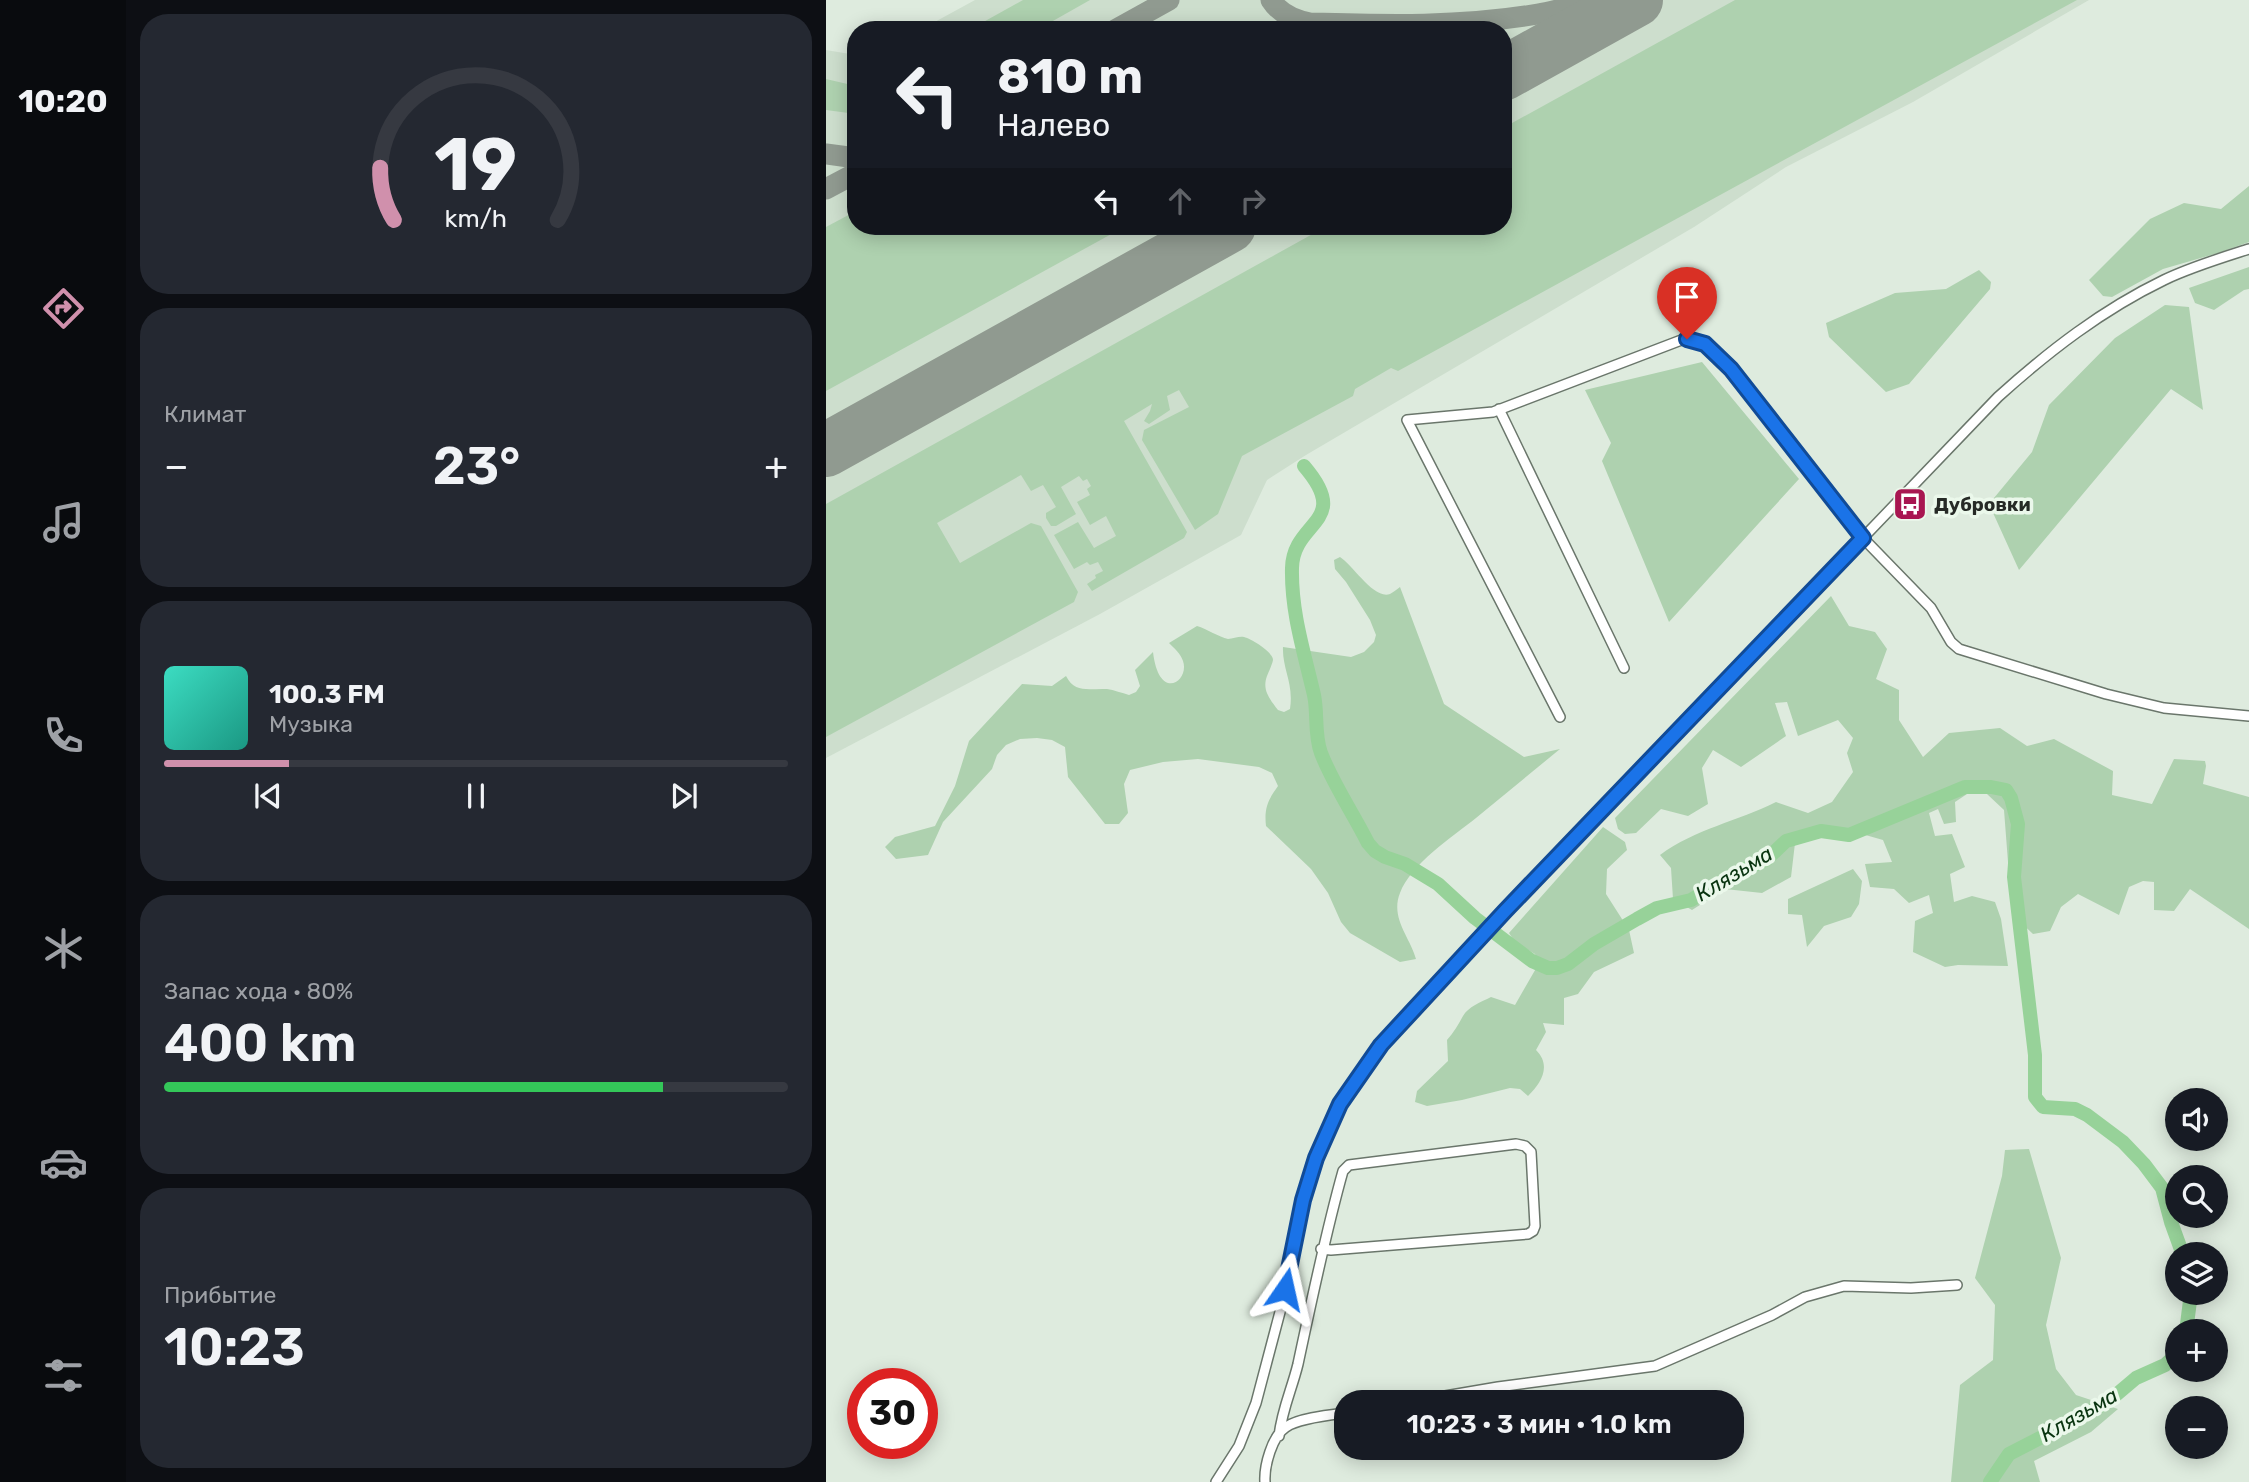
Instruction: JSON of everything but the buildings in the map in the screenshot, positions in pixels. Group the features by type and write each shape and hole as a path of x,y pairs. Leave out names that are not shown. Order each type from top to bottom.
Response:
{"street":[{"path":"1216,1482 1239,1446 1256,1403 1280,1312 1303,1200 1316,1158 1340,1104 1381,1045 1505,911 1998,397 2076,332 2119,304 2165,279 2249,249"},
{"path":"1560,716 1407,420 1499,409 1684,339 1705,344 1731,369 1863,538 1931,608 1951,642 1959,649 2106,694 2164,708 2247,716"},
{"path":"1499,409 1624,668"},
{"path":"1279,1436 1283,1408 1297,1368 1321,1249 1343,1171 1349,1165 1516,1144 1525,1146 1531,1152 1535,1226 1528,1234 1321,1249"},
{"path":"1481,1390 1655,1366 1772,1315 1805,1297 1843,1286 1911,1288 1957,1285"},
{"path":"1265,1482 1264,1471 1270,1450 1286,1427 1334,1415"}],"shaded area":[{"path":"975,0 2089,0 1913,102 1786,167 1694,227 1306,455 1267,480 1241,535 1100,614 826,758 826,50 847,54 847,235 1512,235 1512,21 936,21"}],"green space":[{"path":"1023,0 1090,0 1053,21 985,21"},
{"path":"1735,0 2077,0 1398,371 1391,368 1355,389 1353,396 1242,456 1218,514 1195,530 1142,440 1144,430 1189,407 1179,390 1167,396 1170,410 1149,424 1144,421 1152,404 1124,421 1187,532 1184,538 1092,591 1087,584 1103,571 1098,562 1090,565 1087,562 1074,569 1054,535 1078,522 1094,548 1116,536 1106,516 1090,525 1077,502 1090,495 1087,489 1091,486 1087,479 1083,481 1079,476 1061,487 1076,514 1056,526 1051,526 1046,518 1046,513 1056,507 1043,485 1031,491 1021,475 937,523 960,563 1031,523 1041,526 1078,592 1074,602 826,737 826,504 1311,235 1512,235 1512,123"},
{"path":"826,79 847,84 847,113 826,110"},
{"path":"2249,186 2249,242 2163,269 2112,297 2103,296 2089,280 2150,219 2184,203 2221,209"},
{"path":"847,216 847,235 1110,235 826,391 826,227"},
{"path":"2249,267 2249,289 2214,310 2195,303 2189,288"},
{"path":"1979,270 1991,282 1990,289 1909,384 1886,392 1829,337 1826,323 1895,293 1946,289"},
{"path":"2165,305 2189,307 2203,410 2171,389 2019,570 1989,504 2032,452 2049,405 2115,338"},
{"path":"1702,362 1799,479 1669,622 1602,461 1611,443 1585,390"},
{"path":"1340,557 1377,592 1390,594 1400,587 1444,704 1524,757 1560,749 1433,852 1405,882 1397,911 1416,959 1400,962 1350,933 1341,922 1328,893 1311,869 1266,826 1268,804 1278,786 1272,773 1259,767 1198,759 1163,762 1130,770 1124,784 1128,813 1119,824 1105,824 1068,777 1065,747 1052,740 1020,739 1006,745 997,755 992,769 943,822 928,855 896,859 885,847 895,837 935,826 955,786 969,741 1022,684 1052,686 1066,676 1078,688 1107,689 1129,695 1136,692 1140,686 1135,670 1153,652 1161,678 1167,683 1173,683 1182,675 1184,668 1181,656 1169,643 1197,626 1228,639 1244,637 1266,650 1273,660 1265,686 1267,694 1278,710 1284,712 1290,709 1283,647 1351,657 1364,652 1374,642 1376,635 1370,620 1335,569 1334,560"},
{"path":"1831,596 1849,626 1875,632 1887,649 1876,679 1899,690 1899,720 1923,757 1949,733 2000,728 2027,746 2054,739 2113,771 2112,795 2152,804 2174,759 2205,761 2203,784 2249,797 2249,929 2190,889 2174,911 2154,910 2154,882 2143,881 2129,887 2119,915 2078,894 2061,907 2050,931 2033,934 2012,914 2004,810 1987,794 1967,794 1955,802 1956,822 1944,824 1938,809 1929,813 1935,836 1952,834 1965,867 1950,874 1954,902 1972,896 1995,902 2001,919 2008,966 1945,967 1913,952 1915,921 1933,913 1929,895 1909,903 1894,889 1870,887 1865,864 1892,862 1883,840 1841,828 1795,843 1791,877 1762,893 1725,889 1692,910 1673,899 1671,868 1660,855 1688,838 1776,802 1808,813 1832,802 1853,772 1847,753 1853,738 1838,720 1798,736 1787,702 1775,703 1786,736 1741,767 1713,750 1702,768 1708,804 1688,816 1661,809 1636,833 1625,834 1618,829 1615,818"},
{"path":"1603,827 1625,842 1627,850 1607,869 1606,894 1629,930 1634,953 1594,972 1578,994 1564,998 1564,1025 1543,1023 1546,1032 1536,1050 1543,1062 1543,1074 1528,1096 1520,1089 1510,1088 1427,1106 1415,1102 1417,1091 1448,1061 1447,1040 1468,1010 1491,997 1515,1005 1538,965 1535,954 1515,942 1509,933"},
{"path":"1853,869 1862,881 1859,904 1851,917 1824,926 1807,947 1802,915 1788,914 1788,899"},
{"path":"2029,1149 2061,1258 2046,1325 2056,1369 2076,1395 2118,1409 2091,1432 2034,1461 2040,1482 1951,1482 1960,1385 1993,1360 1995,1305 1975,1278 2002,1176 2005,1150"}],"waterway":[{"name":"Клязьма","path":"1304,466 1318,485 1323,499 1322,511 1295,552 1292,584 1299,632 1315,702 1318,739 1331,776 1375,851 1405,864 1438,884 1475,918 1532,961 1548,968 1557,968 1568,964 1594,944 1657,908 1691,900 1736,873 1767,859 1786,841 1821,831 1849,835 1965,787 2006,790 2018,824 2014,877 2035,1055 2035,1097 2043,1107 2075,1109 2087,1115 2123,1142 2162,1188 2178,1242"},
{"name":"Клязьма","path":"2188,1319 2189,1305"},
{"name":"Клязьма","path":"1990,1482 2009,1454 2079,1418 2110,1400 2136,1378 2165,1365"}],"taxiway":[{"path":"1131,21 1169,0"},
{"path":"1271,0 1288,16 1302,21"},
{"path":"1481,21 1552,11 1595,0"},
{"path":"826,154 847,157"},
{"path":"826,189 847,178"}],"runway":[{"path":"1512,69 1636,0"},
{"path":"826,450 1213,235"}],"place":[{"name":"Дубровки","path":"1910,504"}],"route":[{"path":"1285,1289 1303,1200 1316,1158 1340,1104 1381,1045 1505,911 1863,538 1731,369 1705,344 1687,339"}]}
